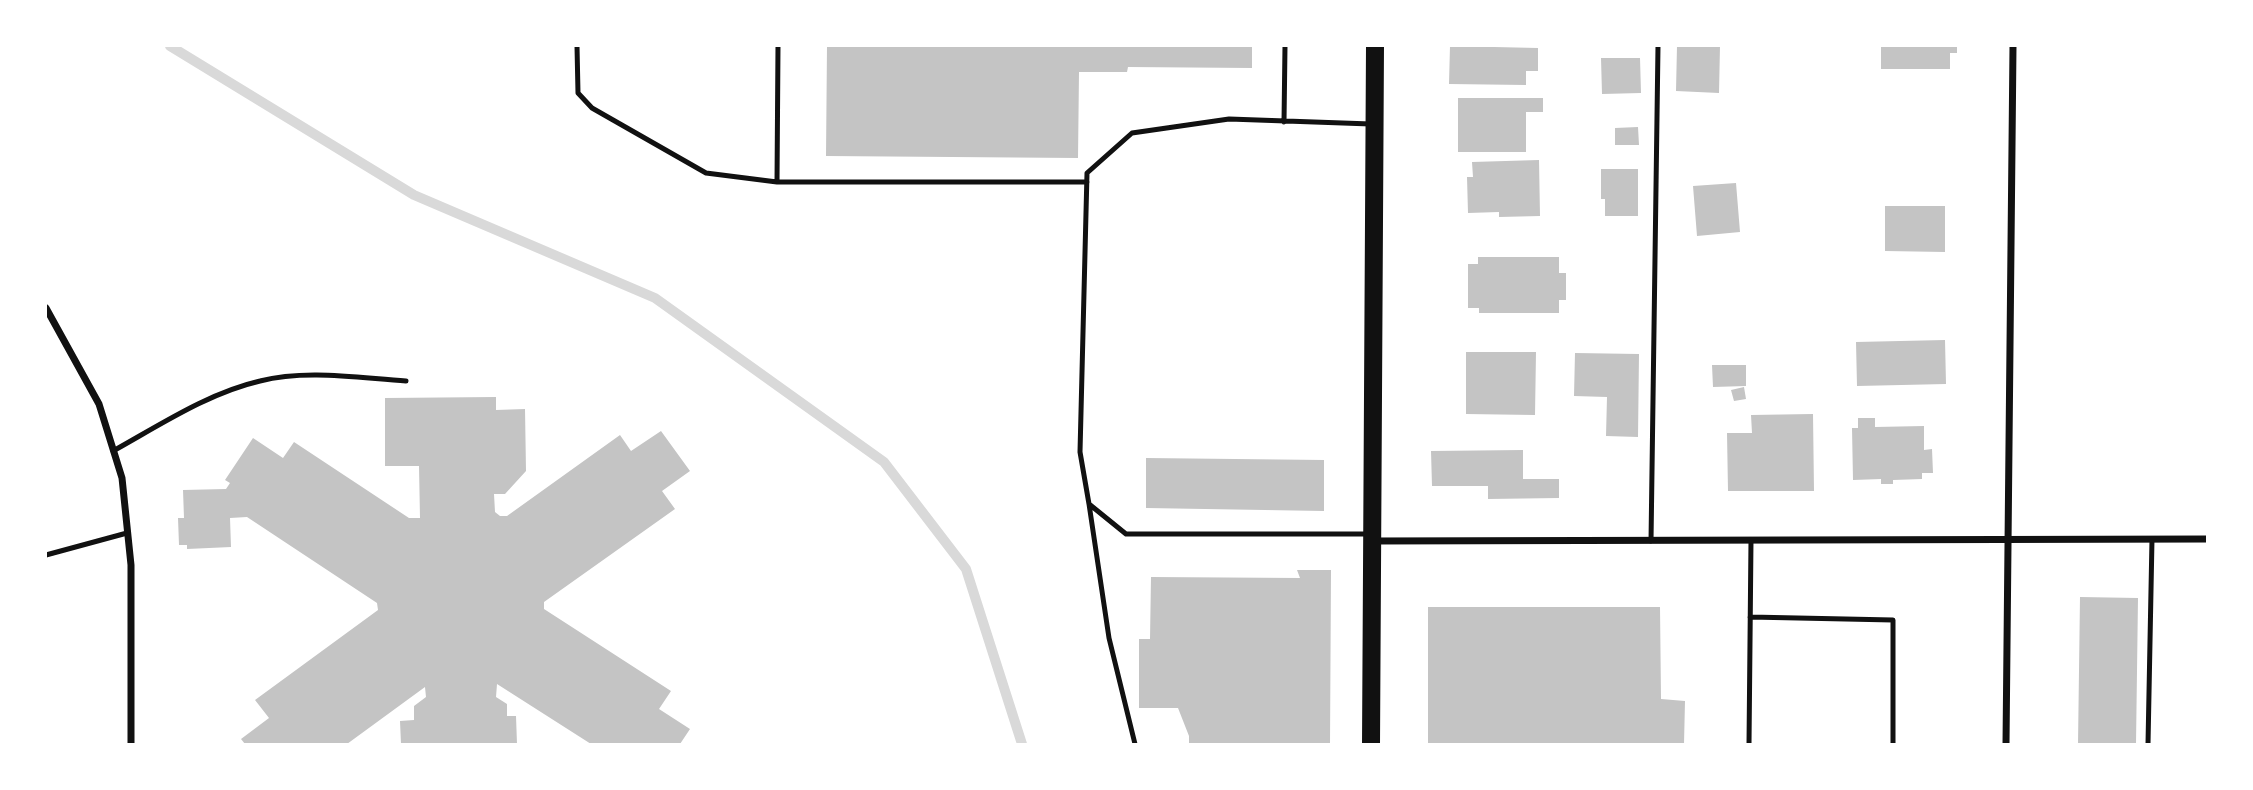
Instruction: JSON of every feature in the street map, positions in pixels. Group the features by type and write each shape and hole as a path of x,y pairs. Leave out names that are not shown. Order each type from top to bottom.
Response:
{"main road":[{"path":"1371,744 1375,46"}],"street":[{"path":"2006,744 2013,46"},
{"path":"46,308 99,404 122,478 131,565 131,744"},
{"path":"1372,538 1651,541 2207,539"}],"lane":[{"path":"577,46 578,93 592,108 706,173 777,183 1087,183"},
{"path":"777,183 778,46"},
{"path":"1284,122 1285,46"},
{"path":"1651,541 1658,46"},
{"path":"1135,744 1109,638 1080,452 1087,173 1132,133 1229,119 1374,124"},
{"path":"113,451 204,401 260,381 298,376 406,381"},
{"path":"1089,504 1126,534 1372,538"},
{"path":"46,555 127,533"},
{"path":"2148,744 2152,539"},
{"path":"1749,744 1751,540"},
{"path":"1751,617 1893,620 1893,744"}],"building":[{"path":"827,46 1252,46 1252,68 1128,67 1127,72 1079,72 1078,158 826,156"},
{"path":"1450,46 1538,48 1538,71 1526,71 1526,85 1449,84"},
{"path":"1677,46 1720,46 1719,93 1676,91"},
{"path":"1881,46 1957,46 1957,53 1950,53 1950,69 1881,69"},
{"path":"1601,58 1640,58 1641,93 1602,94"},
{"path":"1458,98 1543,98 1543,112 1526,112 1526,152 1458,152"},
{"path":"1638,127 1639,145 1615,145 1615,128"},
{"path":"1539,160 1540,216 1499,217 1499,212 1468,213 1467,177 1473,177 1472,162"},
{"path":"1601,169 1638,169 1638,216 1605,216 1605,199 1601,199"},
{"path":"1736,183 1740,232 1697,236 1693,186"},
{"path":"1885,206 1945,206 1945,252 1885,251"},
{"path":"1478,257 1559,257 1559,273 1566,273 1566,300 1559,300 1559,313 1479,313 1479,308 1468,308 1468,264 1478,264"},
{"path":"1945,340 1946,384 1857,386 1856,342"},
{"path":"1466,352 1536,352 1535,415 1466,414"},
{"path":"1575,353 1639,354 1638,437 1606,436 1607,397 1574,396"},
{"path":"1712,365 1746,365 1746,386 1713,387"},
{"path":"1744,387 1746,399 1734,401 1731,390"},
{"path":"496,397 496,410 525,409 526,471 505,494 494,494 495,512 500,516 507,516 620,435 631,451 661,431 690,471 662,491 675,509 544,602 544,609 671,691 659,709 690,729 680,744 591,744 497,684 496,697 507,704 507,716 516,716 517,744 401,744 400,721 414,720 414,706 426,697 425,687 347,744 245,744 241,739 269,718 255,700 378,610 377,603 247,517 230,518 231,547 187,549 187,545 179,545 178,518 184,518 183,490 226,489 230,483 225,480 253,438 283,458 294,442 409,518 420,518 419,466 385,466 385,398"},
{"path":"1813,414 1814,491 1728,491 1727,433 1752,433 1751,415"},
{"path":"1858,418 1875,418 1875,427 1924,426 1924,450 1932,449 1933,473 1922,473 1922,479 1893,480 1893,484 1881,484 1881,479 1853,480 1852,428 1858,428"},
{"path":"1523,450 1523,479 1559,479 1559,498 1488,499 1488,486 1432,486 1431,451"},
{"path":"1146,458 1324,460 1324,511 1146,508"},
{"path":"1297,570 1331,570 1330,744 1189,744 1189,736 1178,708 1139,708 1139,639 1150,639 1151,577 1300,578"},
{"path":"2080,597 2138,598 2136,744 2078,744"},
{"path":"1428,607 1660,607 1661,699 1685,701 1684,744 1428,744"}],"waterway":[{"path":"170,46 414,195 655,298 884,462 966,569 1022,744"}]}
